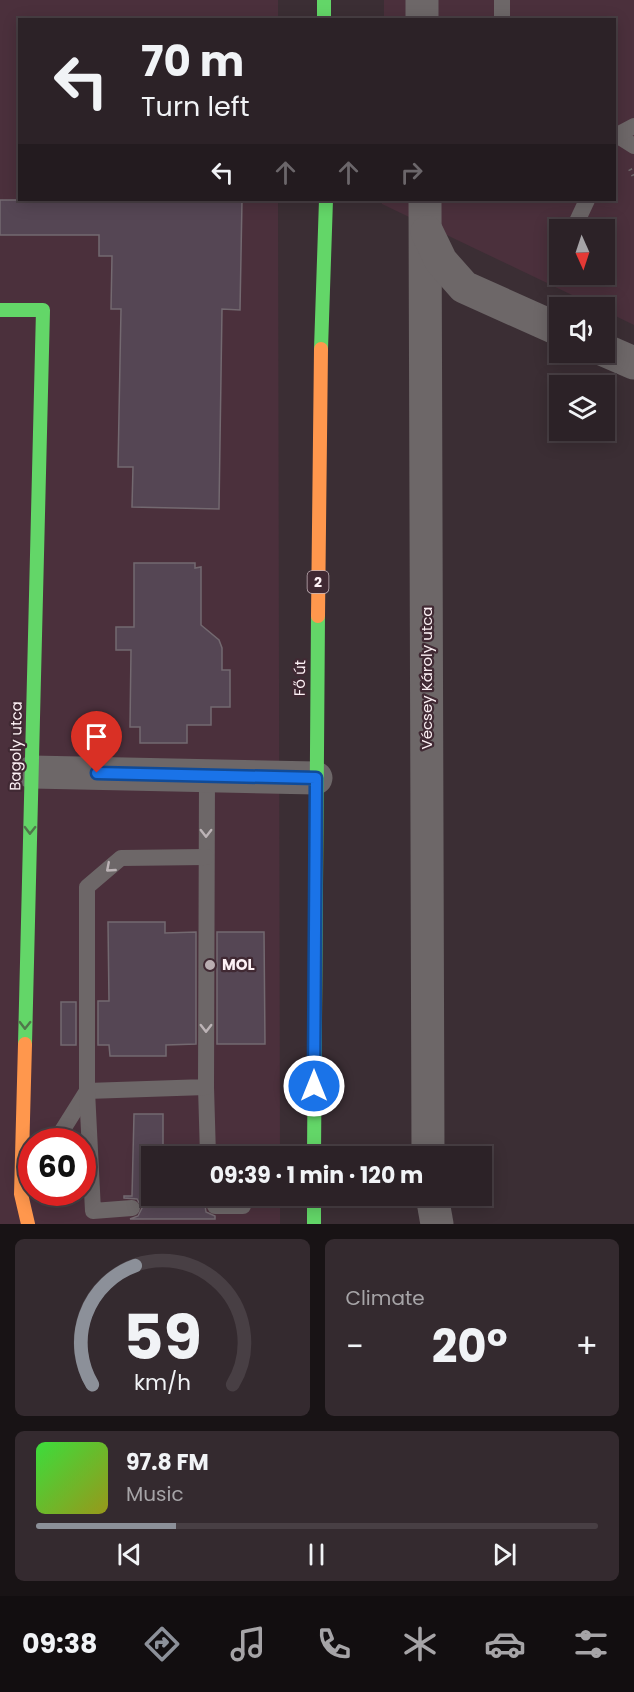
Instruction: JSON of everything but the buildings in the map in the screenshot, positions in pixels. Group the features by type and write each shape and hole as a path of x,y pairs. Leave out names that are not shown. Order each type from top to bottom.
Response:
{"main road":[{"path":"324,0 324,18"},
{"name":"Fő út","path":"314,1146 320,385 326,201"},
{"name":"Bagoly utca","path":"0,310 43,310 23,1128"},
{"name":"Bagoly utca","path":"24,1206 28,1224"},
{"path":"314,1206 314,1224"}],"street":[{"path":"422,0 422,18"},
{"path":"425,213 441,261 464,287 549,325"},
{"name":"Vécsey Károly utca","path":"425,213 428,1146"},
{"path":"615,355 634,363"},
{"path":"32,772 316,778"},
{"path":"433,1206 436,1224"}],"lane":[{"path":"502,0 502,18"},
{"path":"616,136 634,126"},
{"path":"616,136 634,146"},
{"path":"578,219 587,201"},
{"path":"207,775 208,1146"},
{"path":"132,1208 93,1211 87,1091 87,887 121,858 206,857"},
{"path":"87,1091 206,1087"},
{"path":"64,1128 87,1091"}],"shaded area":[{"path":"0,0 278,0 278,18 18,18 18,201 278,201 280,1146 141,1146 141,1206 280,1206 280,1224 0,1224"},
{"path":"384,0 634,0 634,325 615,316 615,297 576,297 551,285 615,285 615,219 549,219 549,284 382,204 382,201 616,201 616,18 384,18"}],"traffic: fast":[{"path":"324,0 324,18"},
{"path":"321,349 326,201"},
{"path":"0,310 43,310 25,1044"},
{"path":"314,1146 318,616"},
{"path":"314,1206 314,1224"}],"traffic: slow":[{"path":"318,616 321,349"},
{"path":"25,1044 21,1194 28,1224"}],"place":[{"name":"MOL","path":"210,965"}],"route":[{"path":"97,773 316,778 314,1086"}]}
